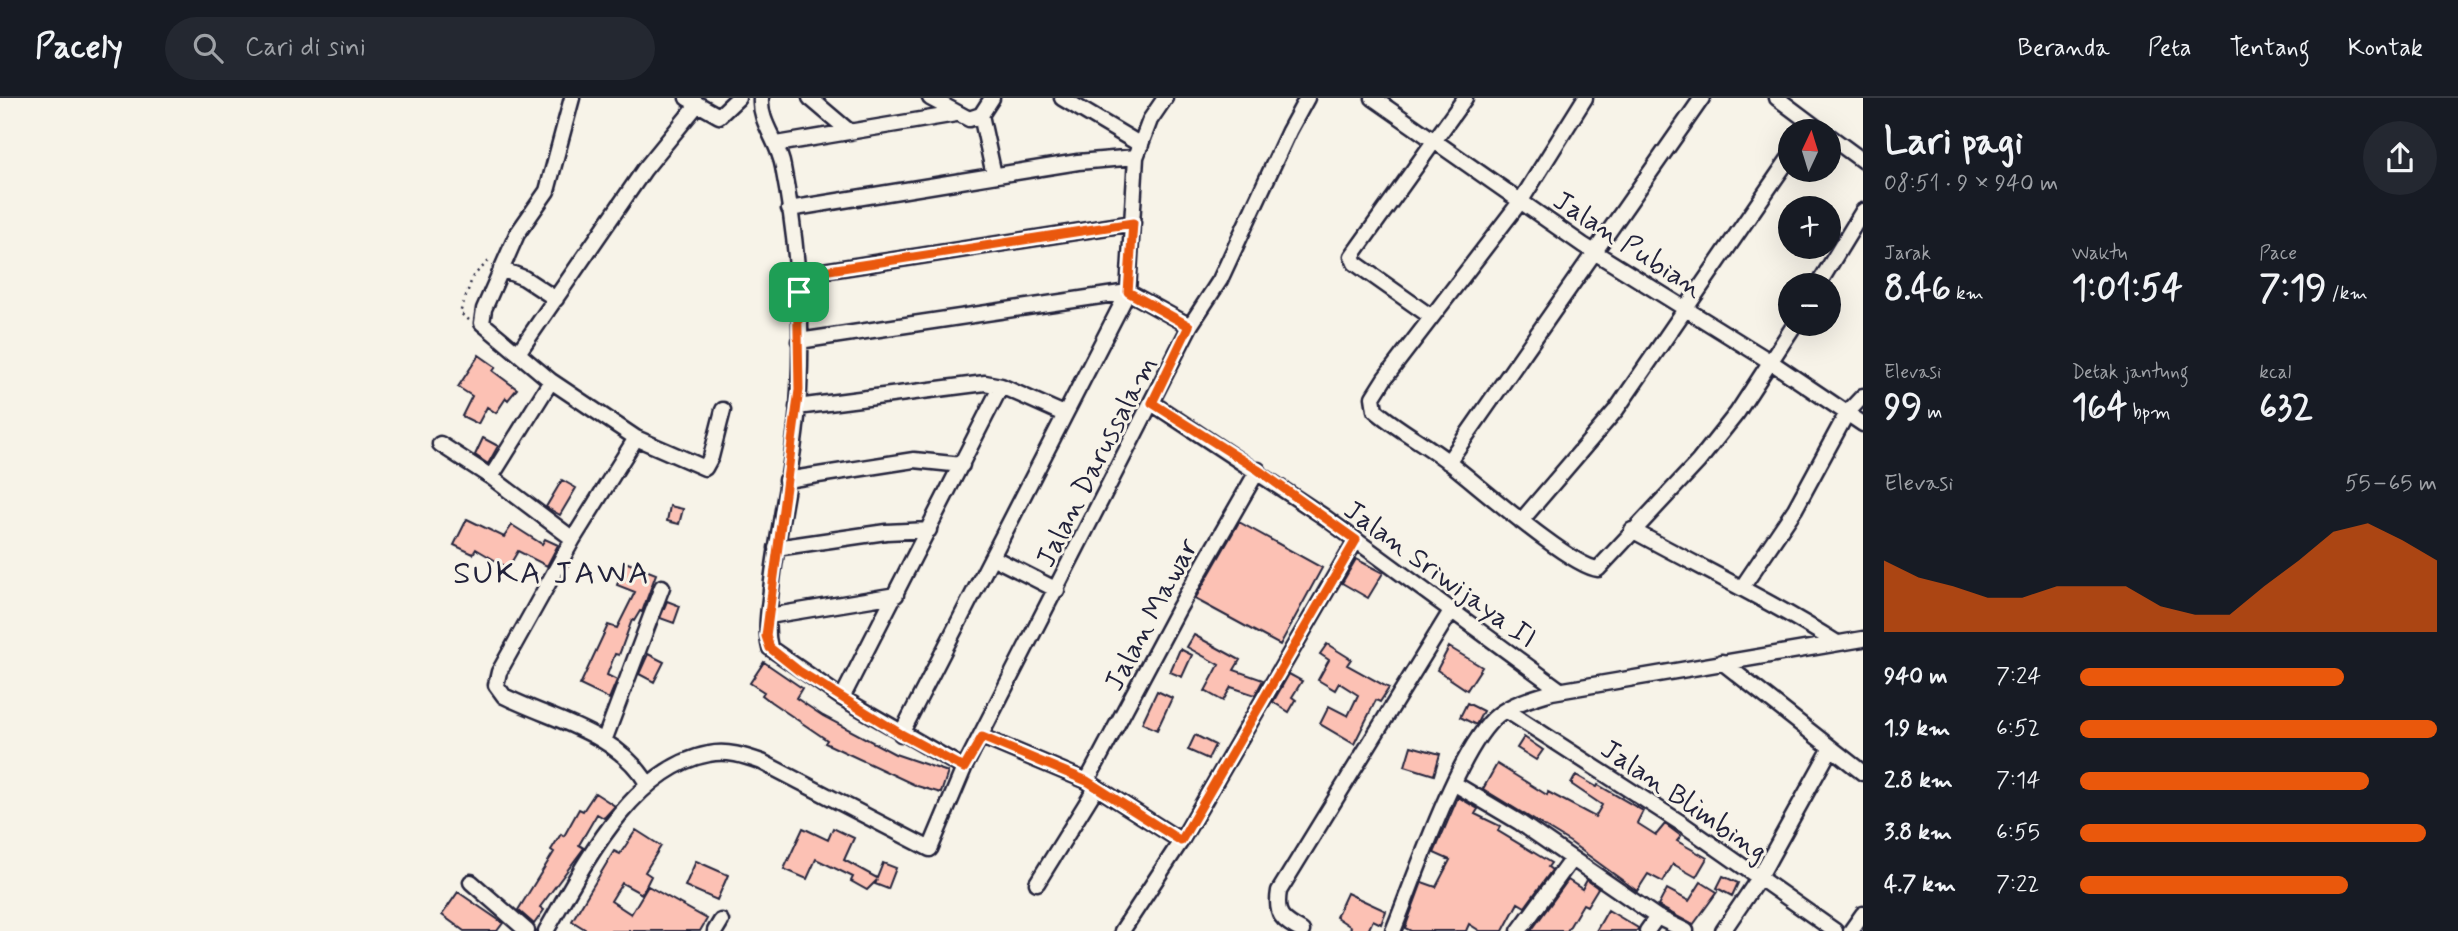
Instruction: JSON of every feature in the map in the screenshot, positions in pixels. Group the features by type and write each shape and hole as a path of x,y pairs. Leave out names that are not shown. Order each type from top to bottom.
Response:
{"street":[{"path":"572,98 547,191 516,234 482,323 551,381 636,438 705,468 711,457 723,410"},
{"path":"518,353 692,102 719,116 738,98"},
{"path":"761,98 763,121 777,144 783,166 797,275 799,341 797,407 766,636 770,648 842,698 964,768"},
{"path":"810,98 850,132"},
{"path":"930,98 969,119 981,115 992,98"},
{"path":"1062,98 1138,151"},
{"path":"901,734 1128,292 1138,151 1150,120 1165,98"},
{"name":"Jalan Darussalam","path":"647,783 696,757 711,753 740,755 762,762 930,849 964,768 1057,590 1189,326 1220,281 1307,98"},
{"name":"Jalan Pubian","path":"1373,98 1595,252 1771,362 1863,424"},
{"path":"1430,316 1352,259 1429,145 1436,142 1465,98"},
{"path":"1585,98 1520,202 1430,316 1385,378 1372,405 1382,416 1448,462 1521,521 1567,553 1598,569 1698,462 1737,413 1788,336"},
{"path":"1448,462 1702,98"},
{"path":"1777,98 1802,119"},
{"path":"777,144 956,114"},
{"path":"981,115 994,175"},
{"path":"1841,145 1863,161"},
{"path":"789,209 1138,151"},
{"path":"1521,521 1616,410 1778,174"},
{"path":"1825,273 1863,211"},
{"path":"797,275 1133,223"},
{"path":"501,269 524,278 556,299"},
{"path":"799,341 1128,292 1189,326"},
{"path":"491,477 551,381"},
{"path":"797,407 985,383 1001,387 1064,414"},
{"path":"842,698 1001,387"},
{"path":"1743,586 1795,509 1847,413 1863,396"},
{"name":"Jalan Sriwijaya II","path":"1152,403 1258,470 1560,690"},
{"path":"545,931 617,818 647,783 635,764 604,740 504,696 496,685 499,672 573,539 636,438"},
{"path":"440,444 491,477 573,539"},
{"path":"786,480 914,460 962,465"},
{"name":"Jalan Mawar","path":"1037,883 1092,785 1179,607 1258,470"},
{"path":"776,548 886,532 929,530"},
{"path":"1632,530 1708,573 1743,586 1838,643"},
{"path":"1122,931 1181,841 1356,540"},
{"path":"992,557 1057,590"},
{"path":"604,740 662,587"},
{"path":"769,616 896,595"},
{"path":"1303,931 1279,916 1279,891 1451,611"},
{"path":"1393,931 1428,840 1455,783 1482,731 1506,710 1521,702 1560,690 1863,639"},
{"path":"1722,662 1863,773"},
{"name":"Jalan Blimbing","path":"1506,710 1684,825 1835,931"},
{"path":"982,737 1092,785 1181,841"},
{"path":"1723,931 1759,878 1832,748"},
{"path":"1455,783 1519,822 1570,860 1657,917 1686,931"},
{"path":"1519,931 1570,860"},
{"path":"471,882 527,931"},
{"path":"1851,931 1863,914"},
{"path":"1647,931 1657,917"}],"building":[{"path":"479,355 496,367 493,371 517,389 508,400 506,398 496,413 487,407 478,424 462,416 472,396 458,387"},
{"path":"483,438 498,446 488,464 475,455"},
{"path":"562,480 576,488 560,515 546,507"},
{"path":"670,506 683,509 679,524 667,521"},
{"path":"467,519 504,537 512,525 542,544 545,539 558,545 547,566 518,551 508,568 476,549 473,554 454,545"},
{"path":"1239,522 1322,568 1280,645 1195,599"},
{"path":"1356,559 1383,573 1368,598 1342,583"},
{"path":"625,562 656,574 642,612 632,620 619,655 615,654 607,675 617,680 609,699 580,685 608,625 617,628 635,592 617,585"},
{"path":"667,601 680,606 674,623 660,618"},
{"path":"1194,635 1240,660 1234,670 1263,680 1255,695 1231,687 1223,701 1205,691 1219,665 1187,647"},
{"path":"1327,644 1351,659 1347,665 1389,688 1380,702 1376,700 1354,744 1320,724 1329,706 1348,716 1358,695 1339,683 1335,690 1318,680 1329,660 1320,654"},
{"path":"1449,647 1482,667 1467,690 1437,670"},
{"path":"1180,649 1192,655 1182,677 1170,672"},
{"path":"648,654 664,662 654,682 639,674"},
{"path":"764,662 802,688 796,698 823,716 895,754 948,772 941,793 917,786 825,743 827,740 771,702 762,695 764,692 750,683"},
{"path":"1289,674 1302,681 1292,697 1296,700 1289,712 1273,702"},
{"path":"1157,691 1172,698 1157,730 1142,723"},
{"path":"1467,703 1483,711 1476,725 1460,717"},
{"path":"1195,735 1215,745 1208,759 1188,750"},
{"path":"1524,737 1543,750 1536,760 1517,748"},
{"path":"1411,746 1440,754 1434,775 1405,766"},
{"path":"1497,764 1547,795 1548,792 1595,817 1602,805 1571,784 1576,775 1643,811 1637,823 1656,835 1665,824 1681,836 1677,841 1707,858 1696,877 1673,864 1663,882 1648,874 1637,891 1570,842 1483,789"},
{"path":"595,793 615,806 604,818 597,814 579,845 584,848 540,907 544,910 534,924 518,910 554,852 551,850 561,834 564,836 579,809 583,811"},
{"path":"1458,797 1478,809 1475,814 1500,826 1498,831 1551,863 1548,867 1552,870 1525,907 1518,903 1503,931 1480,931 1469,924 1466,931 1411,931 1405,928 1422,882 1436,887 1450,860 1434,853"},
{"path":"803,828 828,840 833,828 854,838 844,860 877,878 883,863 896,868 888,889 875,884 877,880 867,890 851,881 853,877 816,859 807,879 784,869"},
{"path":"636,830 661,846 645,872 651,876 642,894 622,883 611,901 631,914 648,886 707,919 700,931 588,931 572,921 614,851 620,854"},
{"path":"696,861 728,875 717,900 685,886"},
{"path":"1723,876 1738,883 1732,896 1717,888"},
{"path":"1568,880 1582,889 1587,880 1598,888 1587,906 1583,904 1567,931 1531,931"},
{"path":"1701,882 1717,892 1693,925 1658,906 1667,889 1689,901"},
{"path":"458,892 503,923 497,931 464,931 442,915"},
{"path":"1347,893 1386,911 1381,924 1373,920 1368,931 1349,931 1351,927 1336,917"},
{"path":"1608,910 1638,928 1637,931 1596,931"}],"district":[{"name":"SUKA JAWA","path":"552,572"}],"route":[{"path":"1133,223 1128,292 1189,326 1152,403 1258,470 1356,540 1181,841 1087,781 982,737 964,768 842,698 799,671 770,648 766,636 799,390 799,292 797,275 1133,223"}]}
